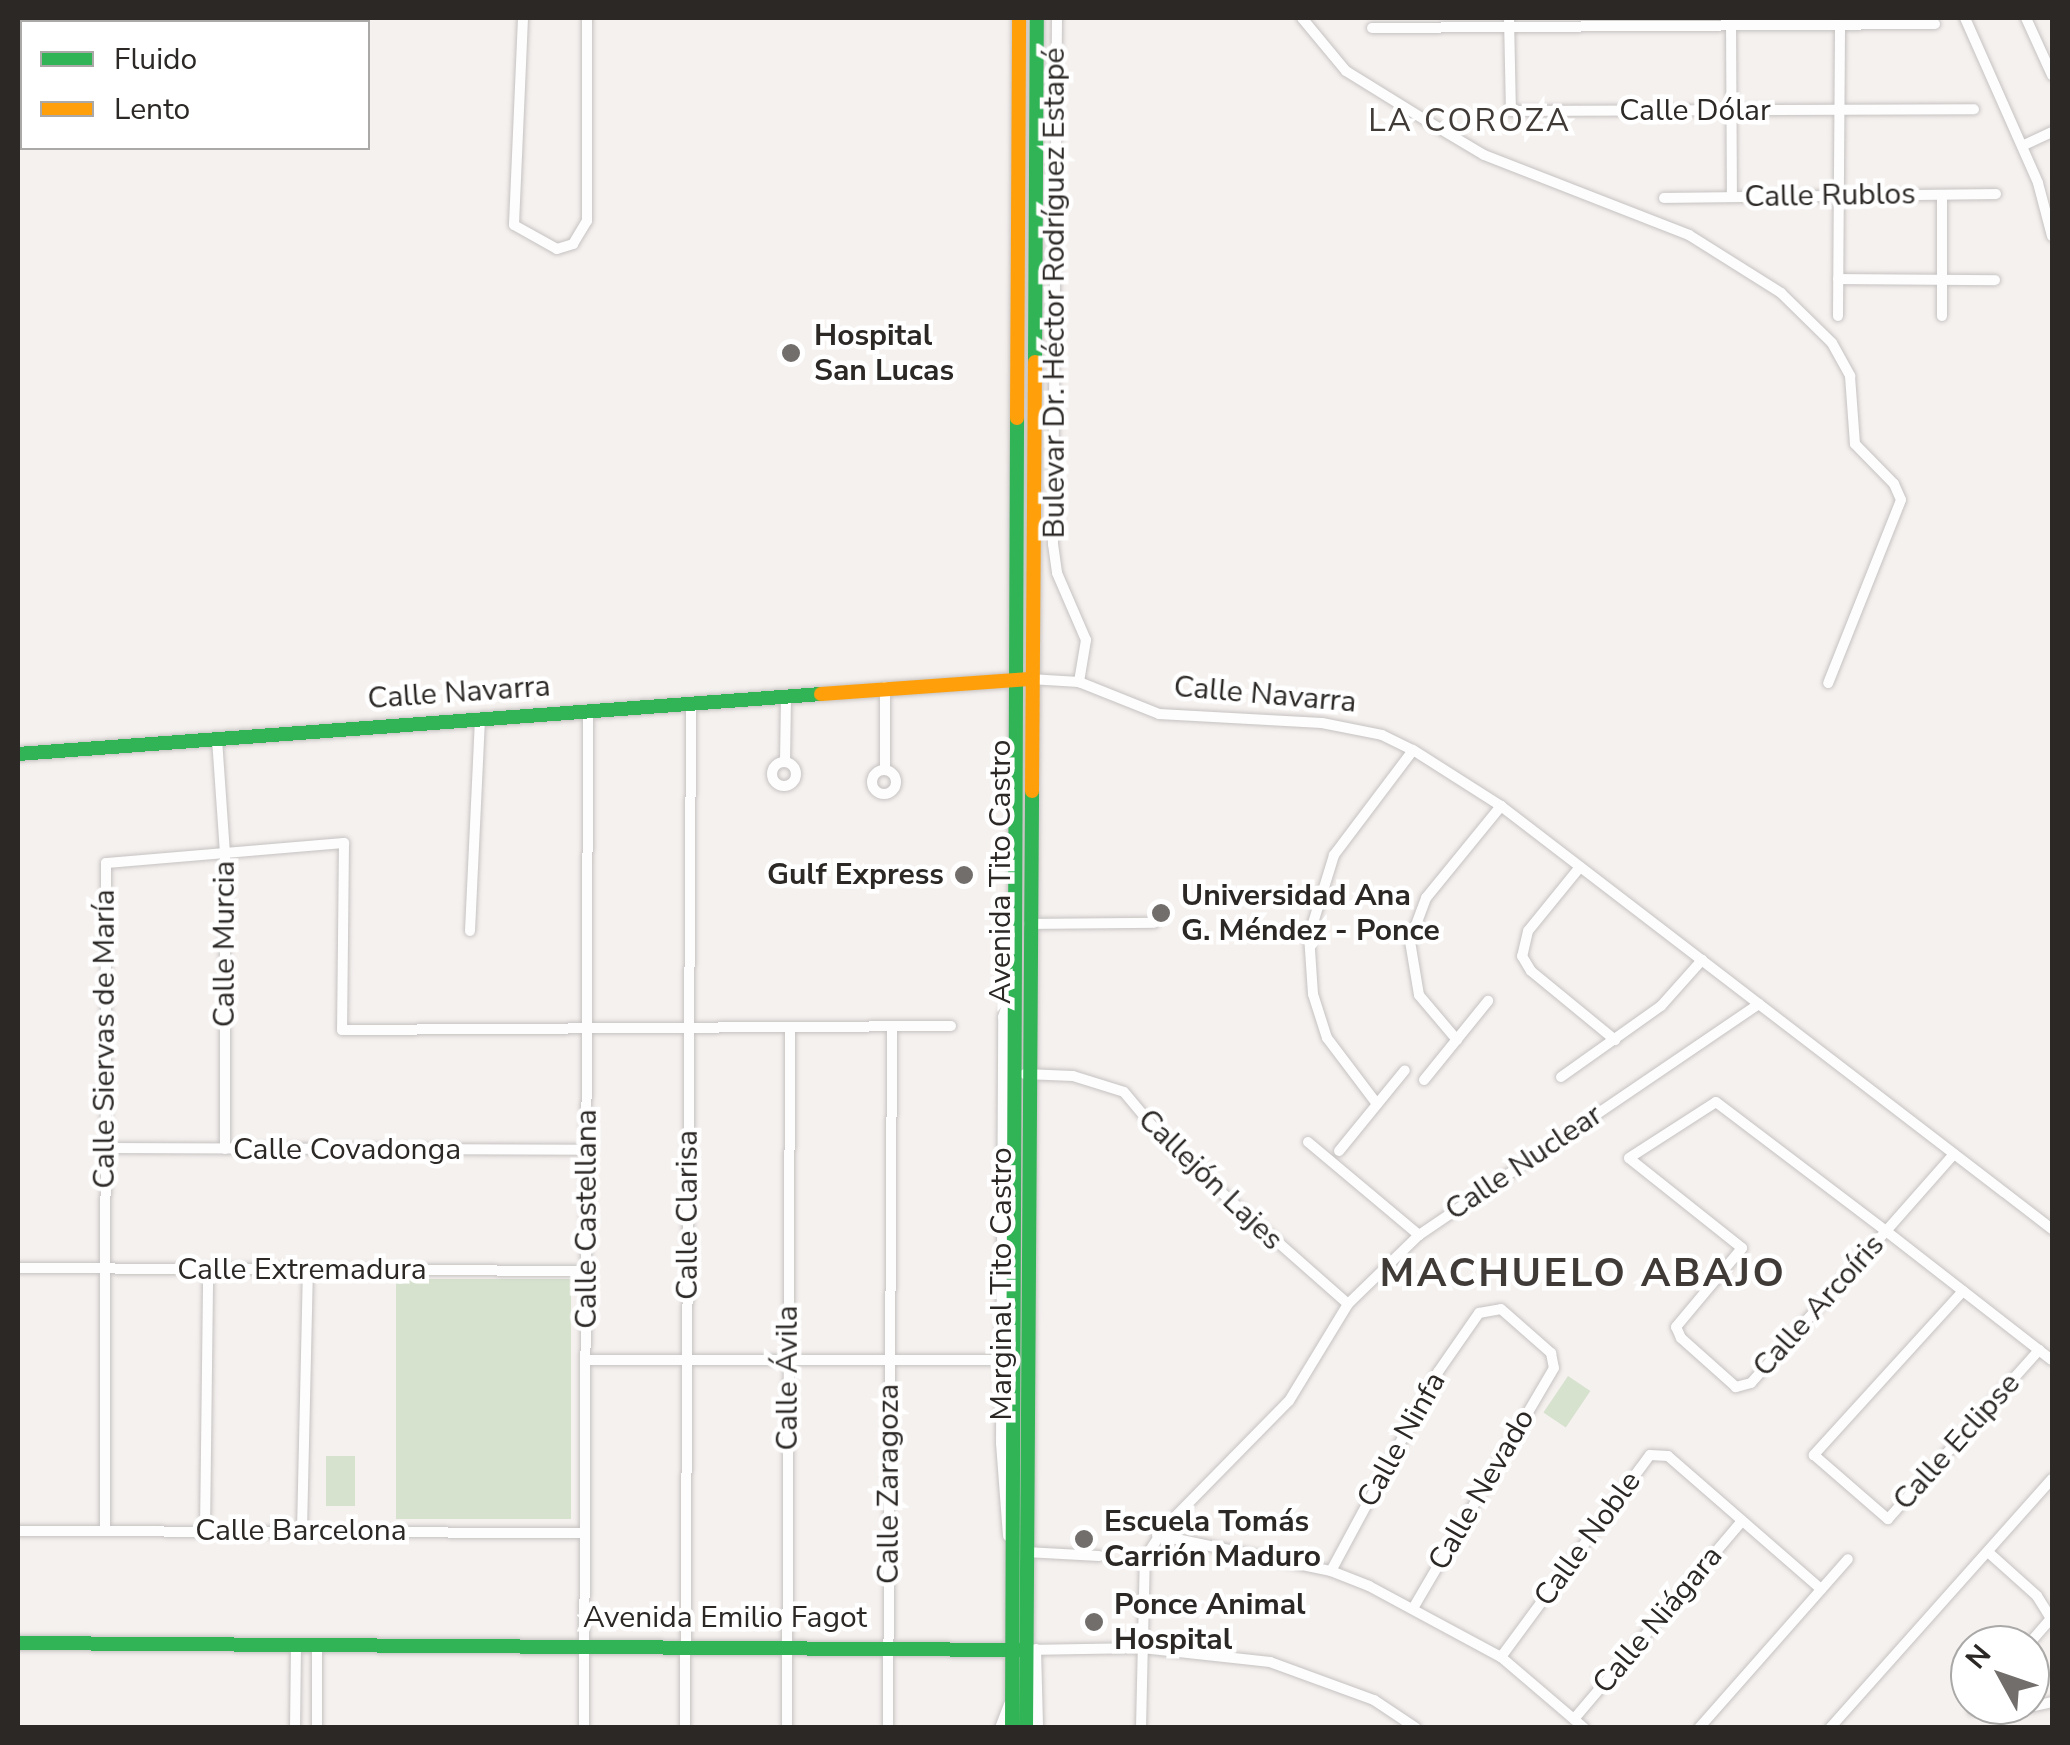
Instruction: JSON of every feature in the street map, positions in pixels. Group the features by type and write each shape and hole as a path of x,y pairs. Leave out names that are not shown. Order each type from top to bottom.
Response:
{"main road":[{"name":"Avenida Tito Castro","path":"1015,1073 1029,924 1023,679 1018,18"},
{"name":"Avenida Tito Castro","path":"1026,1728 1015,1356 1015,1073 1037,18"},
{"name":"Calle Navarra","path":"18,754 1023,679"},
{"name":"Avenida Emilio Fagot","path":"18,1644 889,1646 1024,1650"},
{"name":"Avenida Tito Castro","path":"1012,1728 1012,1700 1024,1650"}],"street":[{"path":"523,18 514,225 557,250 573,244 586,221 587,18"},
{"name":"Bulevar Dr. Héctor Rodríguez Estapé","path":"1058,18 1053,544 1057,573 1086,640 1079,682"},
{"path":"1299,18 1346,71 1484,155 1689,235 1781,293 1832,343 1850,376 1854,444 1894,484 1901,500 1828,683"},
{"path":"2026,18 2052,75"},
{"path":"1970,19 2048,201 2052,236"},
{"path":"1372,28 1509,22 1935,24"},
{"name":"Calle Dólar","path":"1509,22 1510,111 1974,109"},
{"path":"1731,22 1732,197"},
{"path":"1838,316 1840,25"},
{"path":"2022,146 2052,132"},
{"name":"Calle Rublos","path":"1664,198 1996,194"},
{"path":"1942,195 1942,316"},
{"path":"1838,279 1995,280"},
{"name":"Calle Navarra","path":"1023,679 1079,682 1159,714 1322,723 1382,735 1413,750 1500,806 2052,1229"},
{"path":"884,770 885,687"},
{"path":"784,762 786,695"},
{"name":"Calle Clarisa","path":"685,1728 691,702"},
{"name":"Calle Castellana","path":"584,1728 588,710"},
{"path":"470,931 480,718"},
{"name":"Calle Murcia","path":"217,739 225,852 225,1149"},
{"path":"1377,1104 1327,1038 1313,994 1309,936 1334,855 1413,750"},
{"path":"1456,1040 1418,995 1410,940 1426,898 1500,806"},
{"name":"Calle Siervas de María","path":"105,1530 106,863 344,843 342,1030 951,1026"},
{"path":"1580,867 1528,930 1522,956 1531,971 1616,1040"},
{"path":"1029,924 1154,923"},
{"path":"1561,1077 1661,1006 1702,960"},
{"name":"Marginal Tito Castro","path":"1016,983 1003,1004 1003,1055 1015,1073 1015,1356 1002,1496 1020,1552"},
{"path":"1424,1080 1488,1001"},
{"name":"Calle Nuclear","path":"1157,1535 1288,1401 1348,1304 1419,1235 1758,1004"},
{"name":"Calle Zaragoza","path":"888,1728 892,1026"},
{"name":"Calle Ávila","path":"787,1728 790,1028"},
{"path":"1338,1151 1404,1070"},
{"name":"Callejón Lajes","path":"1015,1073 1074,1076 1124,1092 1170,1146 1348,1304"},
{"name":"Calle Arcoíris","path":"1886,1232 1716,1102 1702,1106 1629,1158 1742,1248 1676,1327 1736,1386 1751,1382 1886,1232 1954,1154"},
{"path":"1308,1142 1419,1235"},
{"name":"Calle Covadonga","path":"107,1148 587,1150"},
{"path":"1886,1232 2052,1360"},
{"name":"Calle Extremadura","path":"18,1268 586,1271"},
{"path":"205,1531 208,1270"},
{"path":"302,1531 308,1270"},
{"name":"Calle Eclipse","path":"1963,1290 1814,1455 1888,1519 2039,1350"},
{"name":"Calle Ninfa","path":"1331,1571 1438,1372 1479,1313 1500,1309 1551,1353 1550,1374"},
{"path":"890,1361 1015,1356"},
{"name":"Calle Zaragoza","path":"586,1360 890,1361"},
{"name":"Calle Nevado","path":"1414,1607 1550,1374"},
{"name":"Calle Noble","path":"1502,1657 1650,1455 1668,1456 1821,1590"},
{"path":"1830,1728 2052,1480"},
{"name":"Calle Niágara","path":"1574,1718 1742,1521"},
{"name":"Calle Barcelona","path":"18,1531 584,1533"},
{"path":"1141,1728 1146,1558 1157,1535 1331,1571 1414,1607 1502,1657 1584,1728"},
{"path":"1020,1552 1099,1556"},
{"path":"1988,1552 2052,1618"},
{"path":"1699,1728 1848,1559"},
{"path":"295,1728 296,1644"},
{"path":"317,1728 318,1644"},
{"name":"Avenida Emilio Fagot","path":"1024,1650 1142,1648 1270,1662 1374,1700 1416,1728"},
{"path":"1024,1650 1038,1728"},
{"path":"1000,1728 1012,1700"}],"green space":[{"path":"396,1279 571,1279 571,1519 396,1519"},
{"path":"1568,1376 1590,1391 1566,1428 1543,1412"},
{"path":"326,1456 355,1456 355,1506 326,1506"}],"traffic: fast":[{"path":"1035,362 1037,18"},
{"path":"1012,1728 1017,418"},
{"path":"18,754 821,694"},
{"path":"1026,1728 1032,791"},
{"path":"18,1643 1022,1650"}],"traffic: slow":[{"path":"1017,418 1019,18"},
{"path":"1032,791 1035,362"},
{"path":"821,694 1029,679"}],"place":[{"name":"Hospital San Lucas","path":"791,353"},
{"name":"Gulf Express","path":"964,875"},
{"name":"Universidad Ana G. Méndez - Ponce","path":"1161,913"},
{"name":"Escuela Tomás Carrión Maduro","path":"1084,1539"},
{"name":"Ponce Animal Hospital","path":"1094,1622"}],"district":[{"name":"LA COROZA","path":"1470,121"},
{"name":"MACHUELO ABAJO","path":"1583,1273"}]}
